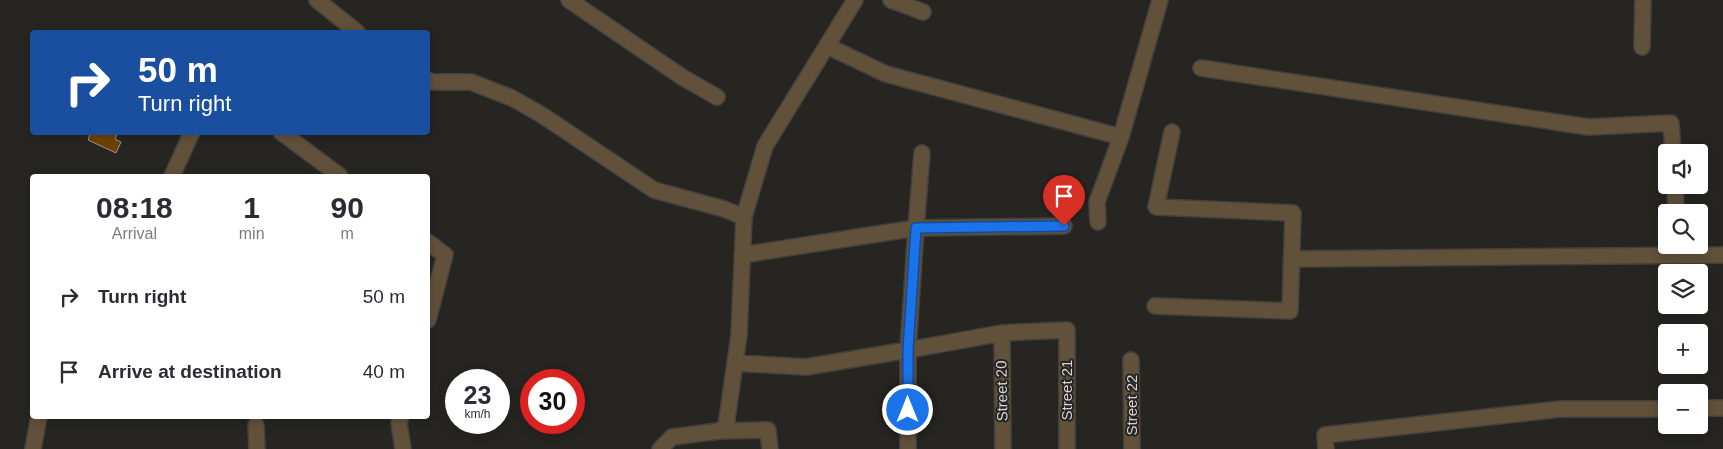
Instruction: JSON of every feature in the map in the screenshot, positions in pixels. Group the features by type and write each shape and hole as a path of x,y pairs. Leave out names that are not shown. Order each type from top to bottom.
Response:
{"street":[{"path":"317,0 354,30"},
{"path":"569,0 682,77 717,97"},
{"path":"719,431 726,426 739,335 744,217 765,146 855,0"},
{"path":"891,0 923,12"},
{"path":"1098,222 1097,202 1121,137 1160,0"},
{"path":"1642,48 1643,0"},
{"path":"827,46 886,74 1121,137"},
{"path":"1201,68 1588,127 1671,123 1672,144"},
{"path":"430,81 471,82 512,98 542,115 654,190 724,209 744,217"},
{"path":"1155,306 1290,311 1293,213 1156,207 1172,132"},
{"path":"173,174 191,135"},
{"path":"285,135 337,174"},
{"path":"908,449 908,350 922,153"},
{"path":"742,255 916,228 1064,226"},
{"path":"430,244 445,255 430,312"},
{"path":"1291,259 1658,250"},
{"path":"1708,253 1723,255"},
{"name":"Street 21","path":"1002,333 1067,330 1067,449"},
{"path":"735,363 806,367 1002,333"},
{"name":"Street 20","path":"1002,333 1003,449"},
{"name":"Street 22","path":"1131,360 1132,449"},
{"path":"1708,408 1723,408"},
{"path":"1325,442 1561,410 1658,409"},
{"path":"33,449 38,419"},
{"path":"400,419 399,423 403,449"},
{"path":"256,425 257,449"},
{"path":"660,449 672,437 719,431 768,430 770,449"}],"building":[{"path":"90,135 117,135 115,139 121,142 116,153 88,140"}],"route":[{"path":"908,410 908,350 916,228 1064,226"}]}
